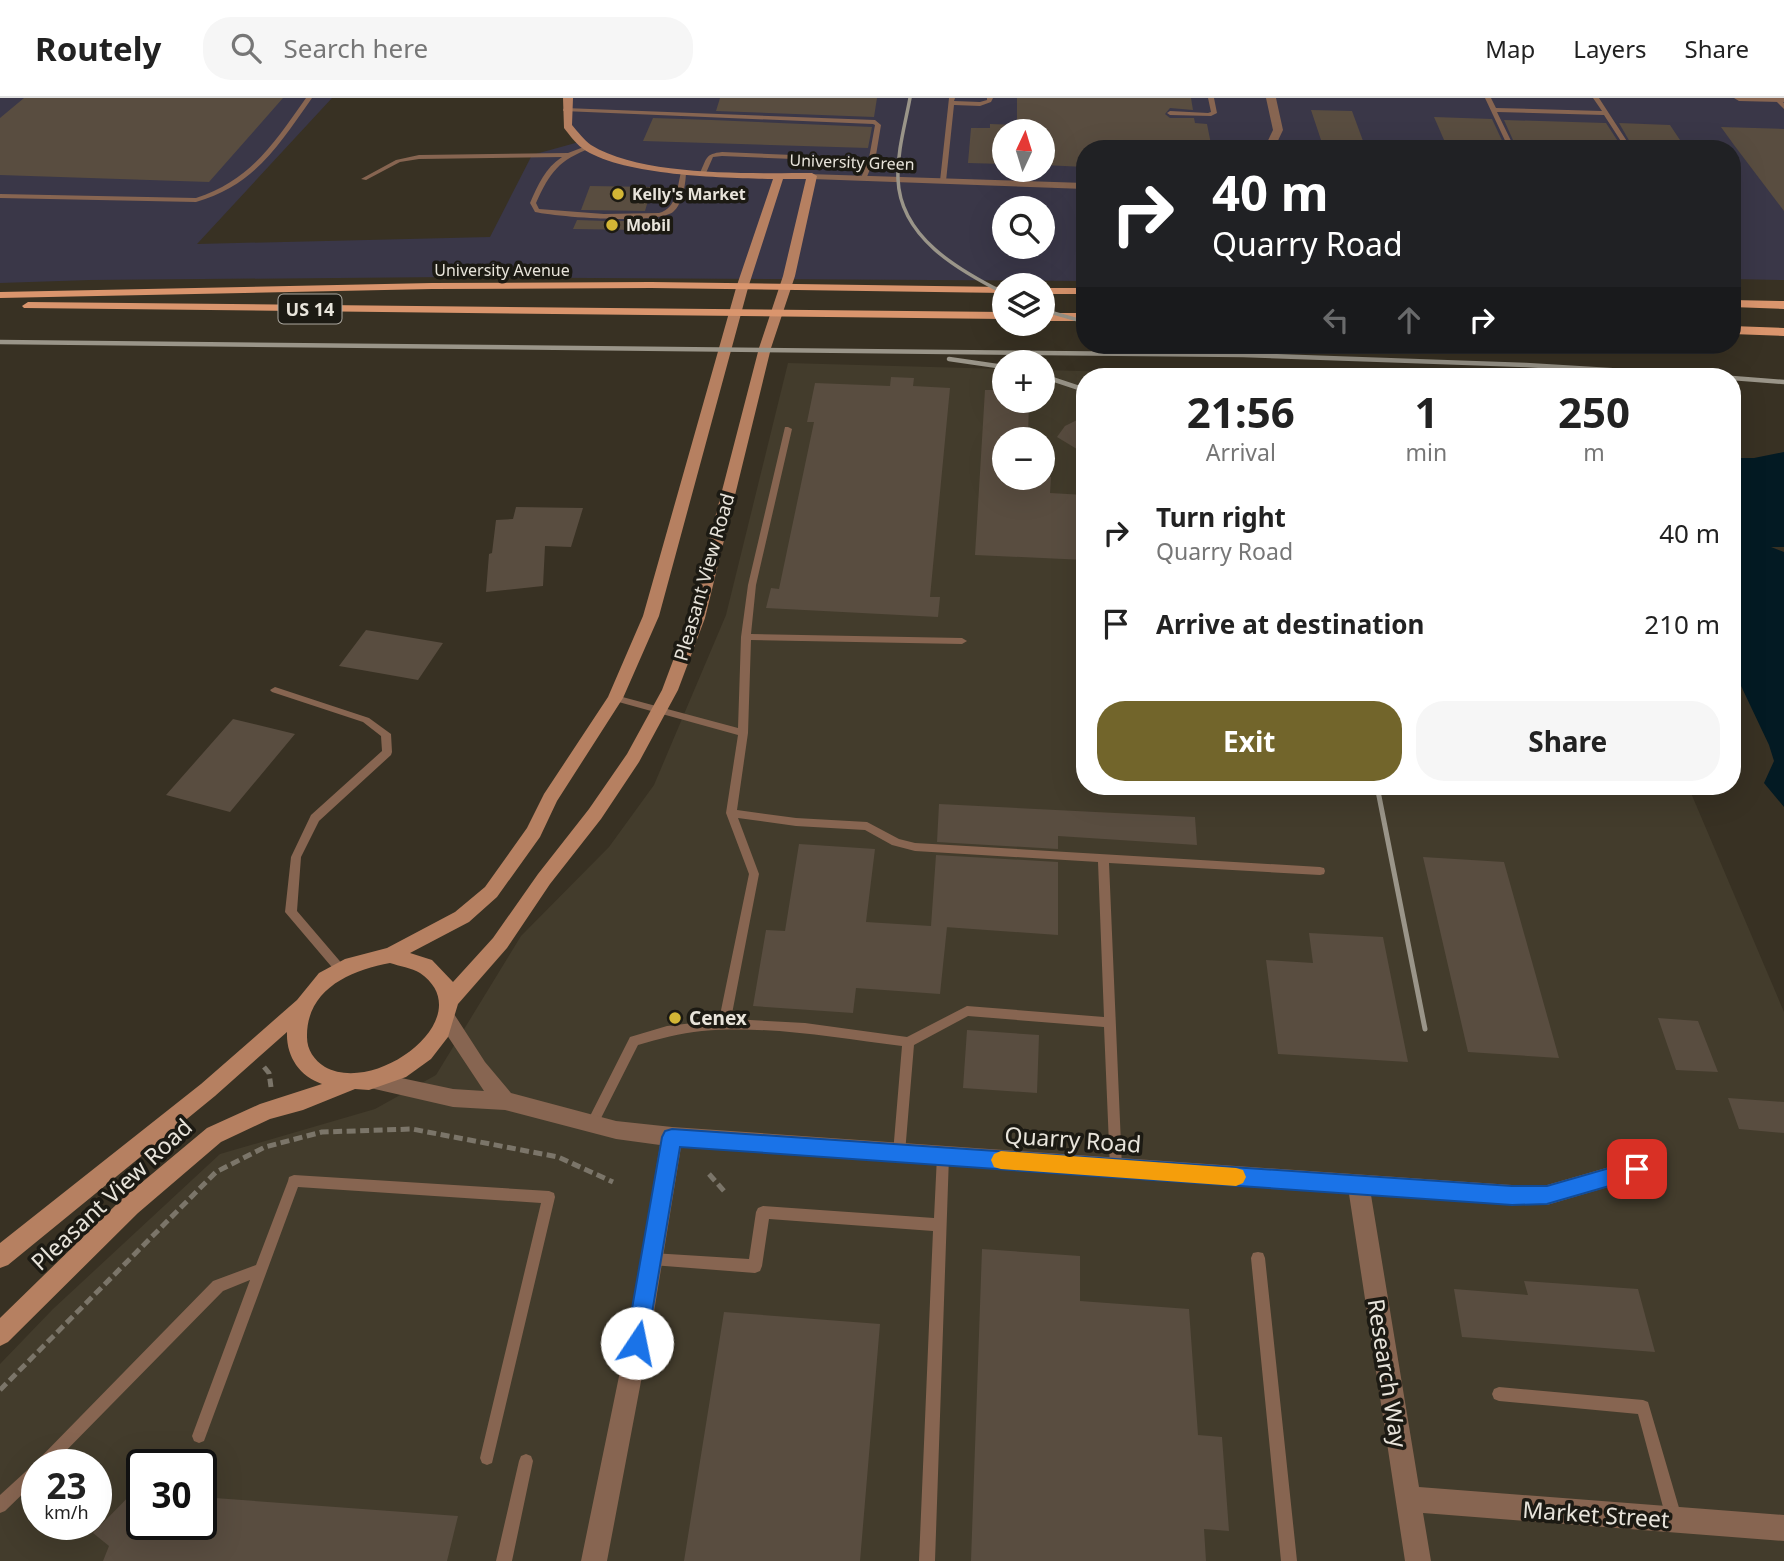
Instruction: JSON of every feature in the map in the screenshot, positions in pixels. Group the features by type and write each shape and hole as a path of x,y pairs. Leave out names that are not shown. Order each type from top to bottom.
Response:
{"main road":[{"path":"568,98 564,122 568,131 589,147"},
{"name":"University Green","path":"589,147 618,160 684,172 812,176"},
{"name":"Pleasant View Road","path":"390,955 463,917 491,892 534,832 550,799 615,698 651,616 742,288 779,175"},
{"name":"Pleasant View Road","path":"448,1009 595,814 633,758 670,690 697,618 765,348 784,289 812,176"},
{"name":"University Avenue","path":"0,295 432,286 992,290"},
{"path":"1055,290 1076,291"},
{"path":"1741,303 1784,305"},
{"name":"US 14","path":"0,305 992,316"},
{"path":"1055,317 1076,317"},
{"path":"1741,330 1784,332"},
{"path":"390,955 414,959 431,968 444,982 448,1009 437,1040 421,1058 398,1073 373,1081 348,1083 326,1078 307,1066 297,1048 296,1027 303,1005 319,985 340,969 365,959 390,955"},
{"name":"Pleasant View Road","path":"0,1257 208,1090 303,1005"},
{"name":"Pleasant View Road","path":"0,1334 130,1206 214,1135 267,1111 303,1101 348,1083"}],"street":[{"path":"1271,98 1278,130 1273,140"},
{"path":"1739,98 1782,102"},
{"name":"University Green","path":"812,176 1076,186"},
{"path":"448,1009 478,1068 505,1101"},
{"name":"Quarry Road","path":"373,1081 453,1098 505,1101 615,1130 672,1137 899,1153 1359,1185 1547,1195 1637,1169"},
{"path":"594,1561 652,1259 672,1137"},
{"name":"Research Way","path":"1359,1185 1418,1561"},
{"name":"Market Street","path":"1408,1499 1784,1528"}],"lane":[{"path":"0,196 196,200 217,195 234,186 256,168 309,98"},
{"path":"943,181 952,101 980,104 990,98"},
{"path":"1170,114 1209,115 1214,113 1211,98"},
{"path":"1488,98 1508,140"},
{"path":"1596,98 1623,140"},
{"path":"565,110 875,122 878,125 871,160 864,178"},
{"path":"1494,110 1606,113"},
{"path":"589,147 567,155 546,172 533,203 537,211 653,215 668,212 675,205 684,172"},
{"path":"703,173 711,155 722,154 871,160"},
{"path":"364,179 398,161 419,157 567,155"},
{"path":"724,1023 754,874 731,813 743,733 746,637 752,585 788,429"},
{"path":"746,637 962,641"},
{"path":"275,690 366,720 386,734 387,752 315,818 296,857 291,912 340,969"},
{"path":"615,698 743,733"},
{"path":"731,813 796,822 867,826 895,842 915,847 1320,871"},
{"path":"1102,858 1116,1168"},
{"path":"592,1124 634,1041 663,1030 724,1023 908,1042 967,1011 1109,1022"},
{"path":"899,1153 908,1042"},
{"path":"927,1561 943,1156"},
{"path":"198,1436 293,1181 549,1196 487,1458"},
{"path":"652,1259 755,1266 764,1212 940,1225"},
{"path":"1258,1258 1289,1561"},
{"path":"57,1449 218,1286 260,1270"},
{"path":"1499,1394 1643,1407 1675,1520"},
{"path":"504,1561 526,1461"},
{"path":"0,1506 21,1485"}],"path":[{"path":"257,1064 269,1073 271,1088"},
{"path":"709,1174 724,1191"}],"shaded area":[{"path":"0,98 332,98 197,244 490,237 532,155 579,142 568,131 568,98 1784,98 1784,280 1741,279 1741,140 1076,140 1076,281 1055,281 1055,273 992,273 992,280 448,277 0,283"},
{"path":"788,363 992,369 992,413 1055,413 1055,370 1076,371 1076,795 1692,795 1784,1012 1784,1561 0,1561 0,1364 53,1309 220,1154 375,1109 436,1075 521,936 609,847 654,785 726,615"}],"water":[{"path":"1784,452 1784,547 1771,547 1784,552 1784,807 1764,783 1774,761 1741,686 1741,458"}],"building":[{"path":"24,98 283,98 209,182 0,175 0,118"},
{"path":"720,98 877,98 874,117 716,111"},
{"path":"1017,98 1191,98 1193,110 1170,108 1165,114 1170,118 1194,118 1195,123 1207,124 1210,140 1076,140 1076,167 1055,166 1055,119 1017,119"},
{"path":"1311,110 1352,111 1363,140 1321,140"},
{"path":"1434,117 1492,119 1502,140 1444,140"},
{"path":"653,118 872,127 868,148 643,141"},
{"path":"1504,120 1606,123 1617,140 1513,140"},
{"path":"1619,123 1670,125 1680,140 1629,140"},
{"path":"990,124 992,164 968,163 971,128 990,128"},
{"path":"1721,127 1784,129 1784,211 1741,154 1741,140 1730,140"},
{"name":"Kelly's Market","path":"590,186 652,187 645,211 581,210"},
{"path":"577,220 641,221 639,230 573,229"},
{"path":"891,377 914,378 913,386 950,388 930,597 940,597 938,617 766,608 771,588 779,589 814,422 807,422 815,383 890,386"},
{"path":"985,390 992,390 992,413 1029,413 1028,427 992,427 992,490 1050,490 1050,493 1076,494 1076,560 975,555"},
{"path":"1076,420 1076,449 1057,437 1065,426"},
{"path":"516,507 583,508 571,547 545,546 543,586 486,592 489,554 492,553 496,520 513,519"},
{"path":"366,630 443,643 418,680 339,666"},
{"path":"233,719 295,734 230,812 166,795"},
{"path":"939,804 1195,817 1197,845 1058,836 1058,849 937,842"},
{"path":"799,844 875,849 866,922 947,927 940,994 856,988 853,1013 753,1006 766,930 785,931"},
{"path":"936,855 1058,862 1058,935 931,926"},
{"path":"1423,857 1504,862 1559,1058 1468,1052"},
{"path":"1309,933 1383,937 1408,1062 1278,1054 1266,960 1313,963"},
{"path":"1658,1018 1698,1021 1718,1072 1676,1070"},
{"path":"967,1030 1039,1035 1037,1093 963,1088"},
{"path":"1728,1098 1784,1102 1784,1133 1739,1129"},
{"path":"982,1249 1080,1256 1080,1301 1189,1309 1198,1435 1222,1437 1229,1531 1204,1529 1206,1561 971,1561"},
{"path":"1524,1281 1638,1289 1655,1352 1462,1337 1454,1289 1528,1295"},
{"path":"724,1312 880,1324 860,1561 684,1561"},
{"path":"217,1498 458,1516 447,1561 103,1561 109,1546 102,1540 112,1540 112,1514 126,1499 126,1540 217,1540"}],"railway":[{"path":"910,98 898,169 901,200 909,218 934,249 968,274 992,287"},
{"path":"1055,313 1076,319"},
{"path":"0,342 1076,353"},
{"path":"1147,354 1243,355 1576,368"},
{"path":"949,359 992,365"},
{"path":"1741,379 1784,382"},
{"path":"1055,380 1076,387"},
{"path":"1379,795 1425,1029"}],"slow traffic":[{"path":"1001,1160 1236,1177"}],"place":[{"name":"Kelly's Market","path":"618,194"},
{"name":"Mobil","path":"612,225"},
{"name":"Cenex","path":"675,1018"}],"route":[{"path":"637,1343 672,1137 1512,1195 1547,1195 1637,1169"}]}
